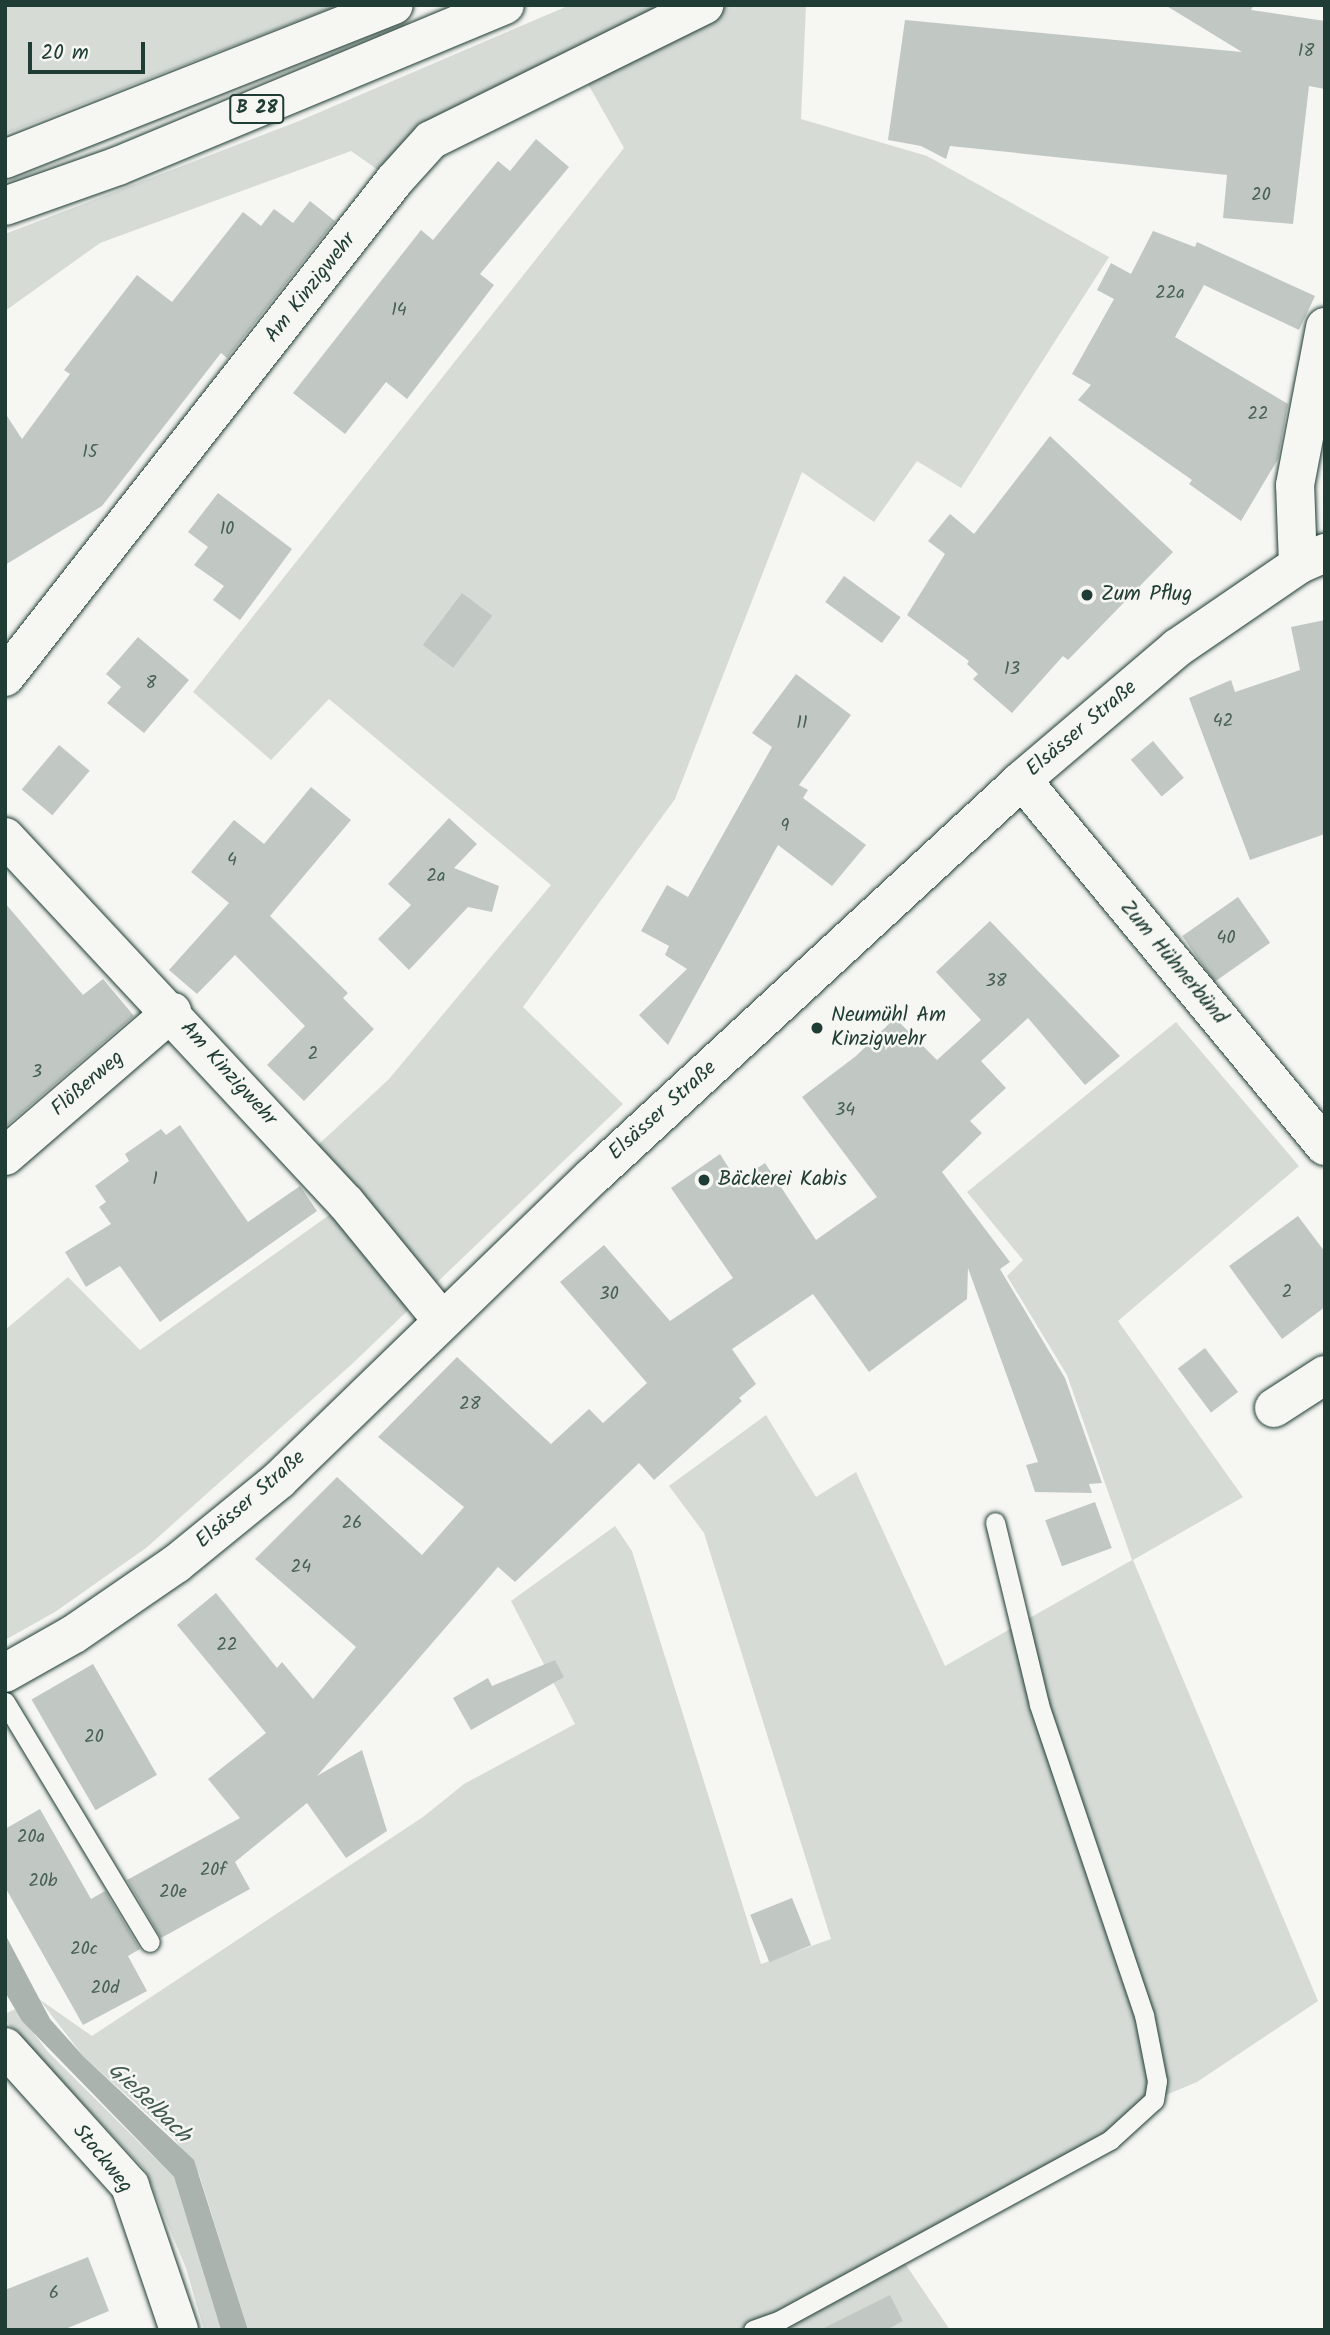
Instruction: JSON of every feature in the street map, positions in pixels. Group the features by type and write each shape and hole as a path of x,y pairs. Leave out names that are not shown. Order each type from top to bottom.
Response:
{"main road":[{"name":"B 28","path":"5,159 394,5"},
{"name":"B 28","path":"5,206 118,166 505,5"},
{"name":"Am Kinzigwehr","path":"5,677 394,181 432,140 704,5"},
{"path":"1311,559 1295,485 1325,327"},
{"name":"Elsässer Straße","path":"5,1673 74,1634 176,1564 258,1497 441,1319 1022,780 1177,649 1311,559"},
{"name":"Zum Hühnerbünd","path":"1022,780 1325,1146"},
{"name":"Am Kinzigwehr","path":"5,837 172,1012 346,1203 441,1319"},
{"name":"Flößerweg","path":"5,1156 172,1012"},
{"path":"1274,1408 1325,1375"},
{"name":"Stockweg","path":"5,2047 130,2186 179,2330"}],"lane":[{"path":"753,2330 780,2320 1110,2140 1154,2100 1157,2081 1144,2015 1039,1704 995,1522"},
{"path":"5,1702 150,1942"}],"shaded area":[{"path":"5,5 339,5 5,134"},
{"path":"570,5 806,5 801,119 927,156 1109,257 961,488 917,461 874,522 802,472 675,799 523,1007 623,1104 352,1364 146,1548 55,1612 5,1640 5,1330 68,1277 140,1350 346,1203 305,1157 389,1079 551,885 329,699 271,760 193,692 624,148 579,68 394,181 351,151 100,243 5,311 5,234 299,121"},
{"path":"1176,1022 1299,1166 1118,1321 1243,1497 1133,1560 1318,2001 1197,2082 1154,2100 1140,2117 900,2256 950,2330 783,2330 780,2320 753,2330 248,2330 199,2174 173,2137 84,2057 39,1999 92,2036 423,1817 464,1784 575,1724 511,1601 615,1526 632,1551 761,1964 831,1939 704,1533 669,1486 766,1415 816,1497 856,1472 945,1666 1132,1560 1067,1375 1007,1276 1023,1260 967,1192"},
{"path":"5,1934 50,2019 84,2057 194,2160 248,2330 221,2330 174,2177 22,2021 5,1992"},
{"path":"15,2009 48,2052 174,2177 221,2330 204,2330 186,2268 145,2170 5,2020 5,2014"}],"building":[{"path":"1165,5 1254,5 1251,10 1325,21 1325,89 1309,86 1293,224 1223,218 1227,175 950,146 946,159 921,146 888,140 905,20 1242,52"},
{"path":"536,139 569,167 480,274 494,285 407,399 386,382 345,434 293,393 421,230 433,240 498,161 510,171"},
{"path":"310,201 335,221 227,358 221,353 102,506 5,565 5,413 22,439 70,374 64,370 137,275 172,302 243,212 261,226 274,209 293,223"},
{"path":"1153,231 1195,247 1197,242 1315,296 1299,330 1204,285 1175,337 1288,404 1278,459 1241,521 1189,484 1192,480 1078,400 1091,385 1072,374 1114,299 1097,290 1111,263 1131,274"},
{"path":"1050,436 1173,552 1068,660 1063,656 1012,713 973,679 978,674 967,664 969,661 907,615 945,554 928,541 950,514 974,534"},
{"path":"218,493 292,549 240,620 213,600 224,586 194,565 208,547 188,532"},
{"path":"844,576 901,617 882,643 825,602"},
{"path":"462,593 492,616 453,668 423,645"},
{"path":"1325,620 1325,834 1250,860 1189,698 1231,680 1235,692 1300,670 1291,627"},
{"path":"138,637 189,680 144,733 107,703 121,687 106,674"},
{"path":"796,674 851,715 799,785 808,790 803,798 866,845 832,886 778,845 668,1045 639,1015 687,969 665,955 669,946 641,931 667,885 688,897 772,747 752,733"},
{"path":"1153,741 1184,778 1162,796 1131,760"},
{"path":"59,745 90,771 52,815 22,789"},
{"path":"311,787 351,820 270,916 348,993 343,998 374,1029 304,1101 267,1065 305,1026 235,955 197,994 169,970 229,903 191,872 234,820 264,844"},
{"path":"449,818 477,844 454,868 499,886 492,912 468,907 409,970 378,939 411,905 388,884"},
{"path":"1238,897 1270,943 1214,982 1182,936"},
{"path":"5,903 83,995 103,979 134,1016 5,1127"},
{"path":"990,921 1120,1056 1085,1085 1028,1018 981,1061 1006,1088 970,1121 982,1133 942,1172 1010,1262 1000,1269 1065,1378 1102,1483 1089,1484 1092,1493 1035,1492 1026,1465 1038,1462 968,1268 967,1299 869,1372 813,1294 732,1349 756,1384 739,1398 742,1401 654,1480 639,1463 515,1582 498,1567 317,1776 362,1750 387,1831 346,1858 307,1803 235,1862 250,1889 161,1938 127,1880 240,1818 208,1779 266,1733 177,1625 216,1593 277,1668 282,1662 313,1699 356,1647 255,1559 337,1477 422,1555 464,1507 378,1437 457,1357 551,1444 589,1409 603,1423 647,1383 560,1282 604,1245 670,1321 733,1278 671,1188 720,1154 737,1181 765,1163 816,1240 877,1197 802,1097 856,1056 895,1018 937,1060 981,1020 936,972"},
{"path":"180,1125 248,1222 300,1186 317,1211 160,1322 120,1266 86,1287 65,1252 111,1224 99,1207 106,1202 95,1186 129,1161 125,1154 161,1129 166,1135"},
{"path":"1298,1216 1325,1252 1325,1307 1282,1339 1229,1266"},
{"path":"1205,1348 1238,1392 1211,1412 1178,1368"},
{"path":"1095,1502 1112,1548 1062,1566 1045,1520"},
{"path":"555,1660 564,1677 471,1730 453,1698 488,1678 492,1686"},
{"path":"93,1664 157,1775 96,1810 32,1700"},
{"path":"40,1809 91,1899 105,1891 140,1949 128,1956 147,1991 83,2025 5,1887 5,1829"},
{"path":"792,1898 811,1945 769,1962 750,1915"},
{"path":"88,2257 109,2311 63,2330 5,2330 5,2290"},
{"path":"890,2295 903,2321 886,2330 820,2330"}],"place":[{"name":"Zum Pflug","path":"1087,595"},
{"name":"Neumühl Am Kinzigwehr","path":"817,1028"},
{"name":"Bäckerei Kabis","path":"704,1180"}],"water label":[{"name":"Gießelbach","path":"149,2103"}]}
